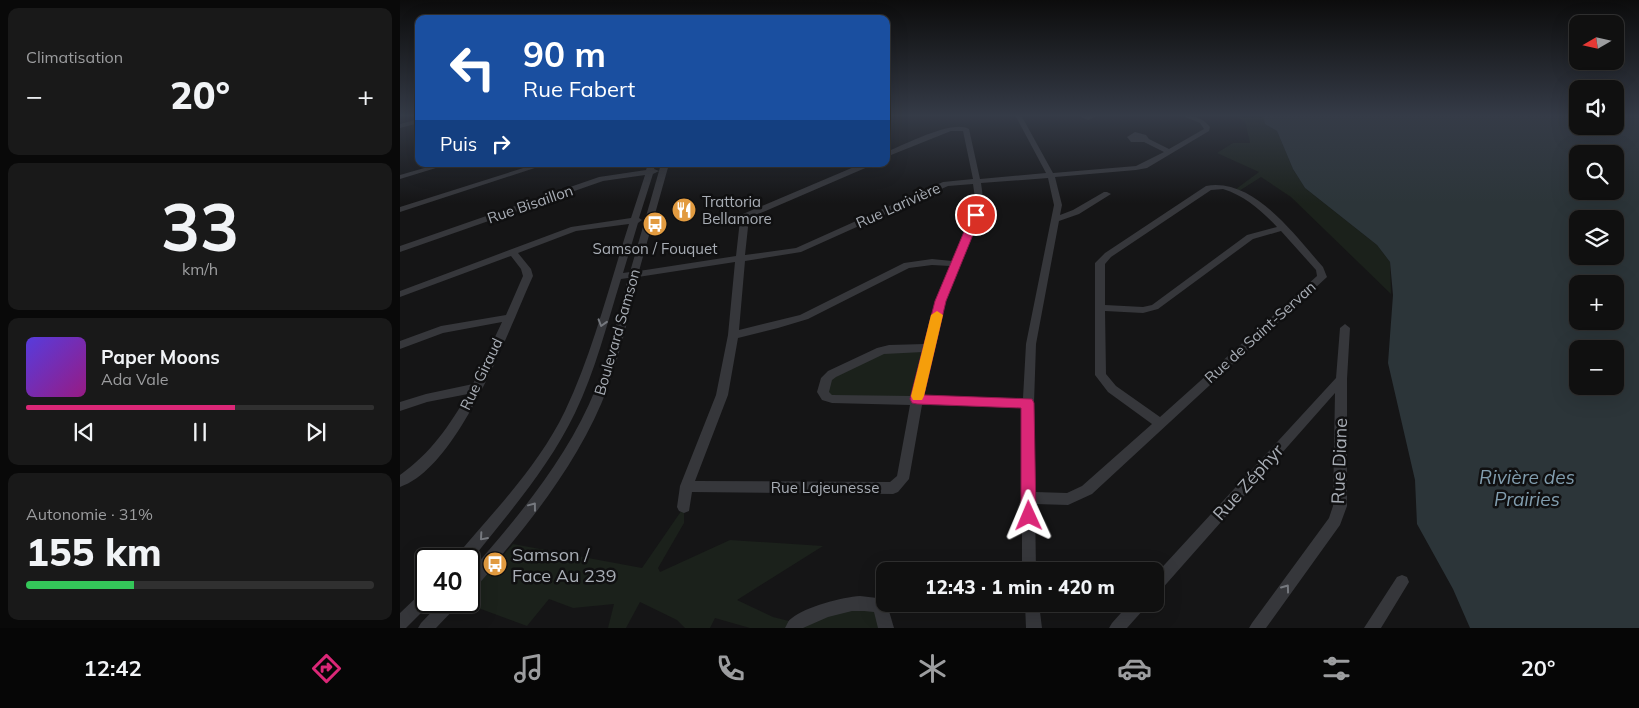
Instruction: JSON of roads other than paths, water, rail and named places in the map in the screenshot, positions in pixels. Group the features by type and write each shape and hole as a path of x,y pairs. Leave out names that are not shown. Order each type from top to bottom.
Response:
{"street":[{"name":"Rue Lajeunesse","path":"890,154 914,144"},
{"name":"Rue Lajeunesse","path":"686,486 893,488 903,480 917,399 940,301 980,205 969,144"},
{"path":"1029,562 1028,403 1031,344 1058,205 1051,176 1034,144"},
{"path":"1154,144 1168,151"},
{"name":"Rue Larivière","path":"617,277 807,248 929,190 946,184 1136,168 1180,144"},
{"path":"400,177 435,167"},
{"path":"400,208 533,167"},
{"name":"Rue Bisaillon","path":"400,249 602,179 664,167"},
{"name":"Boulevard Samson","path":"480,570 540,496 568,456 598,398 608,370 664,167"},
{"path":"684,508 686,486 722,395 733,335 744,220 746,216 860,167"},
{"name":"Boulevard Samson","path":"472,548 523,486 563,426 587,372 651,168"},
{"name":"Rue de Saint-Servan","path":"1029,498 1068,499 1087,490 1322,276 1320,269 1258,204 1237,191 1224,186 1209,188 1108,254 1100,263 1101,375 1112,389 1159,423"},
{"path":"1056,220 1076,212 1107,194"},
{"path":"400,294 574,229 649,219"},
{"path":"1101,308 1143,310 1156,307 1250,237 1282,228"},
{"name":"Rue Giraud","path":"400,482 412,476 429,461 451,434 476,388 528,276 526,269 513,252"},
{"path":"733,335 778,325 804,316 908,265 932,262 955,264"},
{"path":"400,345 441,330 508,318"},
{"name":"Rue Diane","path":"1258,628 1335,521 1340,506 1341,379 1345,328"},
{"path":"928,348 881,351 832,374 827,378 823,392 826,397 832,399 917,399 1028,403"},
{"name":"Rue Zéphyr","path":"1164,576 1341,379"},
{"path":"400,407 426,398 476,388"},
{"path":"1372,628 1402,582"},
{"path":"793,628 805,619 839,606 862,603 876,604"},
{"path":"400,623 415,609"},
{"path":"884,612 886,628"},
{"path":"1033,612 1034,628"},
{"path":"1117,628 1132,612"},
{"path":"426,628 440,613"}],"water":[{"name":"Rivière des Prairies","path":"1283,144 1639,144 1639,628 1470,628 1453,589 1417,524 1415,480 1388,363 1393,295 1390,262 1377,245 1305,188 1293,169"}],"place":[{"name":"Trattoria Bellamore","path":"684,210"},
{"name":"Samson / Fouquet","path":"655,224"},
{"name":"Samson / Face Au 239","path":"495,564"}]}
